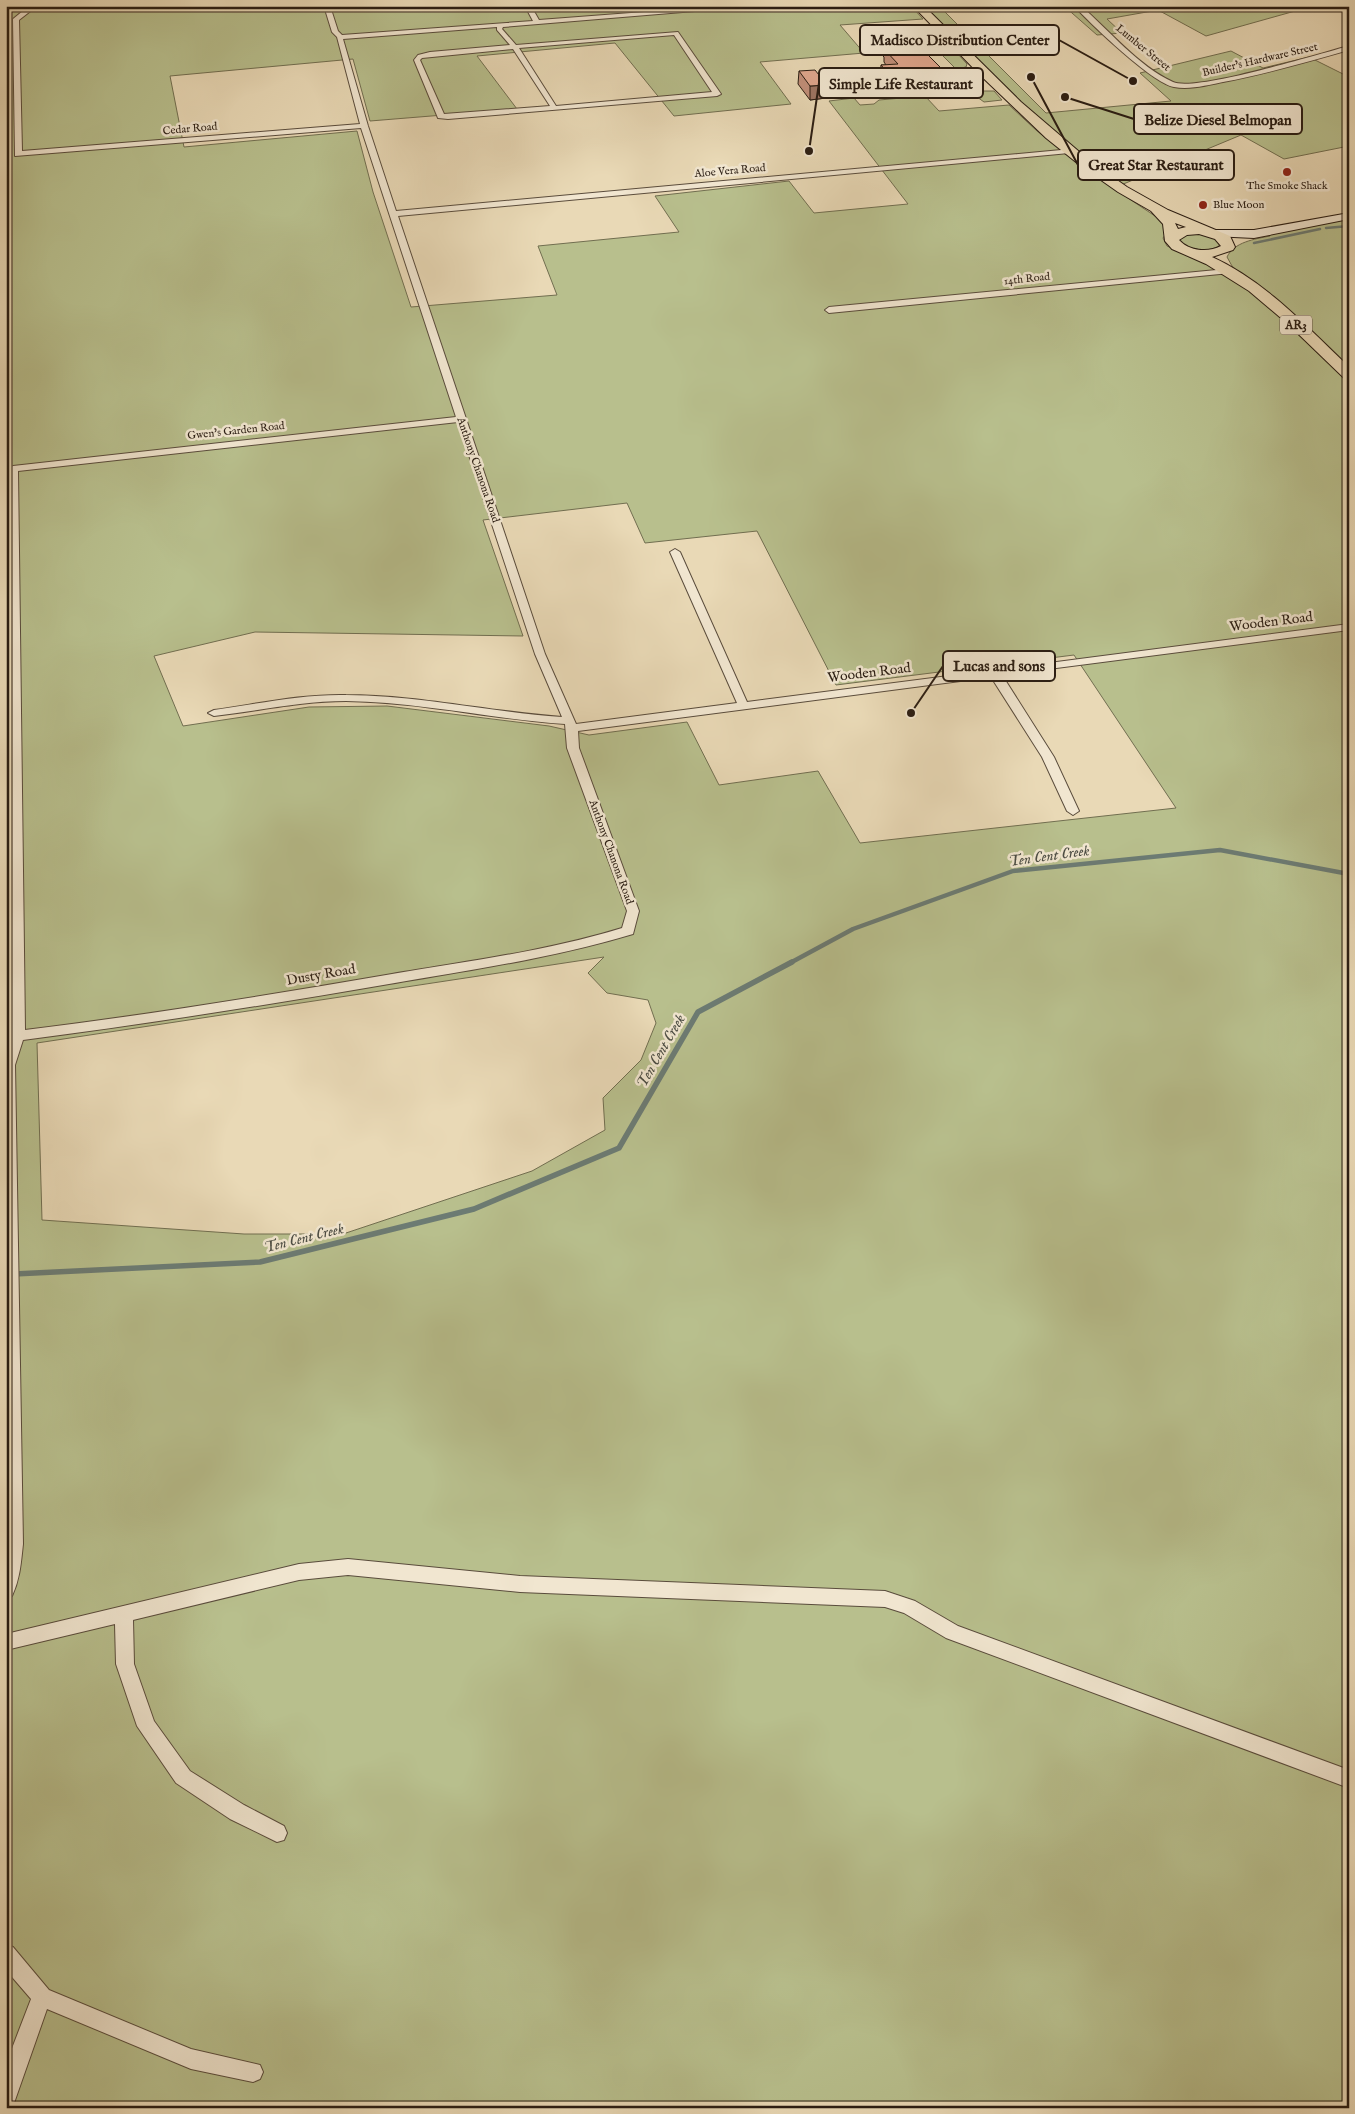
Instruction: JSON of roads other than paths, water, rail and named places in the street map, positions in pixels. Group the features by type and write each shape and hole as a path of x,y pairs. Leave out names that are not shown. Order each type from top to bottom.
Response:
{"main road":[{"path":"918,6 1032,122 1122,190 1154,209 1225,239 1226,248"},
{"path":"1154,209 1169,222 1173,231 1174,245 1187,251 1212,253 1270,231"},
{"path":"1173,237 1182,232 1242,235 1349,216"},
{"name":"AR3","path":"1226,248 1223,257 1233,274"},
{"name":"AR3","path":"1187,251 1233,274 1296,324 1349,375"}],"street":[{"path":"6,18 16,19 34,6"},
{"name":"Anthony Chanona Road","path":"327,6 335,32 340,37 340,43 364,126 540,654 570,724 573,748 633,911 628,931"},
{"path":"528,6 537,22"},
{"path":"340,37 752,6"},
{"name":"Lumber Street","path":"1077,6 1156,74 1176,85"},
{"name":"Cedar Road","path":"16,19 18,154 364,126"},
{"path":"510,23 501,25 499,29 514,46 555,109"},
{"path":"676,33 717,94 555,109 441,116 417,60 420,56 514,46 676,33"},
{"name":"Builder's Hardware Street","path":"1176,85 1192,85 1272,69 1349,48"},
{"name":"Aloe Vera Road","path":"393,214 1069,151"},
{"name":"14th Road","path":"829,310 1233,274"},
{"name":"Gwen's Garden Road","path":"13,468 461,419"},
{"path":"6,1590 11,1573 14,1544 8,1065 18,1036 10,574 13,468"},
{"path":"675,552 743,705"},
{"name":"Wooden Road","path":"214,713 290,701 347,698 386,700 570,724 743,705 1349,627"},
{"path":"994,672 1048,757 1073,811"},
{"name":"Dusty Road","path":"18,1036 176,1016 520,958 596,942 628,931"},
{"path":"6,1642 299,1572 348,1567 520,1584 885,1598 909,1607 952,1632 1349,1779"},
{"path":"124,1614 125,1664 146,1726 183,1777 237,1812 277,1833"},
{"path":"6,1954 42,1997 191,2059 253,2072"},
{"path":"6,2099 18,2059 42,1997"}],"waterway":[{"path":"1326,228 1349,226"},
{"path":"1254,243 1320,229"},
{"name":"Ten Cent Creek","path":"790,963 853,929 1013,871 1220,850 1349,874"},
{"name":"Ten Cent Creek","path":"14,1274 260,1262 474,1209 619,1148 698,1012 792,962"}],"place":[{"name":"Great Star Restaurant","path":"1031,77"},
{"name":"Madisco Distribution Center","path":"1133,81"},
{"name":"Belize Diesel Belmopan","path":"1065,97"},
{"name":"Simple Life Restaurant","path":"809,151"},
{"name":"The Smoke Shack","path":"1287,172"},
{"name":"Blue Moon","path":"1203,205"},
{"name":"Lucas and sons","path":"911,713"}]}
